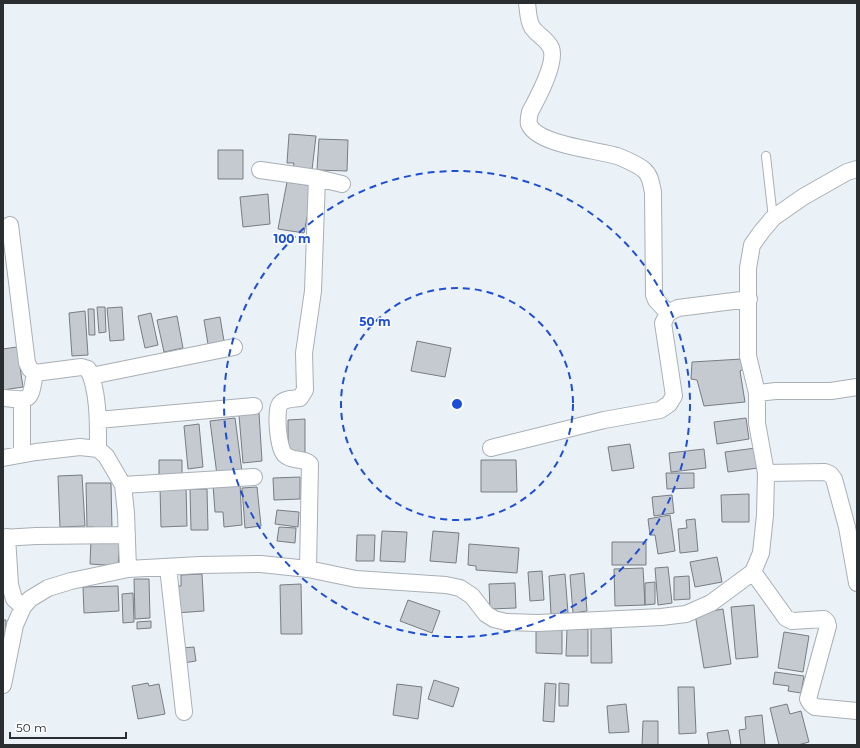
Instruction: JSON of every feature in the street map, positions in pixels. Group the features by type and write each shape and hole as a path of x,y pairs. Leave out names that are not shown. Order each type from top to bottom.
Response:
{"street":[{"path":"526,3 532,27 551,48 552,54 548,70 528,118 531,128 542,136 564,145 618,156 644,170 650,179 653,192 654,295 656,300 668,313"},
{"path":"3,685 15,625 23,607 30,599 48,588 71,581 128,569 261,564 308,569 356,579 446,585 460,588 472,596 486,614 494,619 506,622 538,623 662,617 686,614 711,603 753,572 761,553 765,515 766,473 758,423 757,394 748,356 748,268 752,245 773,218 803,197 847,172 857,169"},
{"path":"260,170 317,178 342,184"},
{"path":"308,569 310,464 304,460 292,460 282,452 280,445 278,409 281,403 288,399 300,398 305,390 304,352 313,291 317,178"},
{"path":"10,225 27,363 30,369 35,373 81,367 88,369 92,376 98,420 98,449"},
{"path":"491,448 604,420 660,410 669,404 674,396 663,323 668,313 678,308 749,299"},
{"path":"92,376 234,346"},
{"path":"3,398 22,400 29,398 32,393 35,373"},
{"path":"757,394 776,391 831,391 857,387"},
{"path":"22,400 22,454"},
{"path":"98,420 254,406"},
{"path":"3,458 22,454 80,447 98,449 106,456 123,485 128,569"},
{"path":"766,473 825,472 830,474 834,479 847,527 857,583"},
{"path":"123,485 254,477"},
{"path":"23,607 14,599 10,585 5,537 127,535"},
{"path":"168,567 184,712"},
{"path":"753,572 786,618 792,621 824,619 828,622 808,699 811,704 815,707 857,711"}],"lane":[{"path":"766,156 773,218"}],"building":[{"path":"289,134 316,136 312,170 293,168 294,163 287,163"},
{"path":"319,139 348,140 347,171 317,170"},
{"path":"218,150 243,150 243,179 218,179"},
{"path":"287,182 313,186 304,233 278,229"},
{"path":"268,194 270,224 243,227 240,197"},
{"path":"97,307 105,307 106,332 99,333"},
{"path":"122,307 124,340 110,341 107,308"},
{"path":"88,309 94,309 95,335 89,335"},
{"path":"85,311 88,355 72,356 69,313"},
{"path":"151,313 158,345 145,348 138,316"},
{"path":"177,316 183,348 164,352 157,320"},
{"path":"220,317 224,341 208,344 204,320"},
{"path":"417,341 451,348 445,377 411,371"},
{"path":"17,347 23,387 3,390 3,349"},
{"path":"742,359 744,369 740,371 745,402 704,406 697,380 691,379 692,362"},
{"path":"259,413 262,461 243,463 239,415"},
{"path":"235,418 242,472 217,475 210,421"},
{"path":"746,418 749,439 717,444 714,422"},
{"path":"305,419 305,453 288,453 288,420"},
{"path":"199,424 203,467 188,469 184,426"},
{"path":"630,444 634,468 612,471 608,447"},
{"path":"756,448 758,468 728,472 725,452"},
{"path":"704,449 706,468 671,472 669,453"},
{"path":"159,460 182,460 182,475 159,476"},
{"path":"481,460 516,460 517,492 481,492"},
{"path":"666,473 694,473 694,488 667,489"},
{"path":"82,475 85,526 60,527 58,476"},
{"path":"300,477 300,499 274,500 273,478"},
{"path":"86,483 111,483 112,530 94,530 94,527 87,527"},
{"path":"240,483 242,525 224,527 223,512 215,512 213,485"},
{"path":"186,486 187,526 161,527 160,487"},
{"path":"257,487 261,526 245,528 242,488"},
{"path":"190,489 207,489 208,530 191,530"},
{"path":"749,494 749,522 722,522 721,495"},
{"path":"672,495 674,513 654,516 652,497"},
{"path":"277,510 299,512 298,527 275,524"},
{"path":"670,515 675,551 658,554 655,535 650,535 648,519"},
{"path":"695,519 698,551 680,553 678,529 687,528 686,520"},
{"path":"279,527 296,528 295,543 277,541"},
{"path":"382,531 407,532 405,562 380,561"},
{"path":"433,531 459,533 456,563 430,561"},
{"path":"357,535 375,535 374,561 356,561"},
{"path":"91,540 120,541 118,566 90,564"},
{"path":"612,542 646,542 646,565 612,565"},
{"path":"469,544 519,548 517,573 476,570 476,566 468,565"},
{"path":"717,557 722,582 695,587 690,562"},
{"path":"668,567 672,603 658,605 655,568"},
{"path":"643,568 645,605 615,606 614,569"},
{"path":"542,571 544,600 530,601 528,572"},
{"path":"584,573 587,611 573,613 570,575"},
{"path":"202,574 204,611 175,613 174,586 181,586 181,575"},
{"path":"565,574 568,613 551,614 549,576"},
{"path":"689,576 690,599 674,600 674,577"},
{"path":"134,579 149,579 150,618 135,619"},
{"path":"655,582 655,604 645,605 645,583"},
{"path":"515,583 516,608 490,609 489,584"},
{"path":"301,584 302,634 281,634 280,585"},
{"path":"118,586 119,611 84,613 83,587"},
{"path":"133,593 134,622 123,623 122,594"},
{"path":"408,600 440,611 432,633 400,621"},
{"path":"754,605 758,657 736,659 731,607"},
{"path":"723,609 731,664 704,668 695,614"},
{"path":"3,620 6,620 5,645 3,645"},
{"path":"151,621 151,628 137,629 137,622"},
{"path":"591,628 611,628 612,663 591,663"},
{"path":"567,629 588,629 588,656 566,656"},
{"path":"536,630 562,630 562,654 536,653"},
{"path":"784,632 809,636 803,672 778,668"},
{"path":"194,647 196,661 183,663 182,648"},
{"path":"775,672 804,676 801,693 788,691 789,686 773,684"},
{"path":"434,680 459,688 453,707 428,699"},
{"path":"148,683 149,686 159,684 165,714 138,719 132,686"},
{"path":"545,683 556,684 554,722 543,721"},
{"path":"559,683 569,684 568,706 559,706"},
{"path":"397,684 422,687 418,719 393,715"},
{"path":"678,687 694,687 696,733 679,734"},
{"path":"626,704 629,732 609,733 607,706"},
{"path":"787,704 790,714 801,711 809,742 798,745 779,745 770,708"},
{"path":"762,715 765,745 741,745 739,730 746,729 745,717"},
{"path":"643,721 658,721 658,745 642,745"},
{"path":"728,730 731,745 709,745 707,733"}]}
